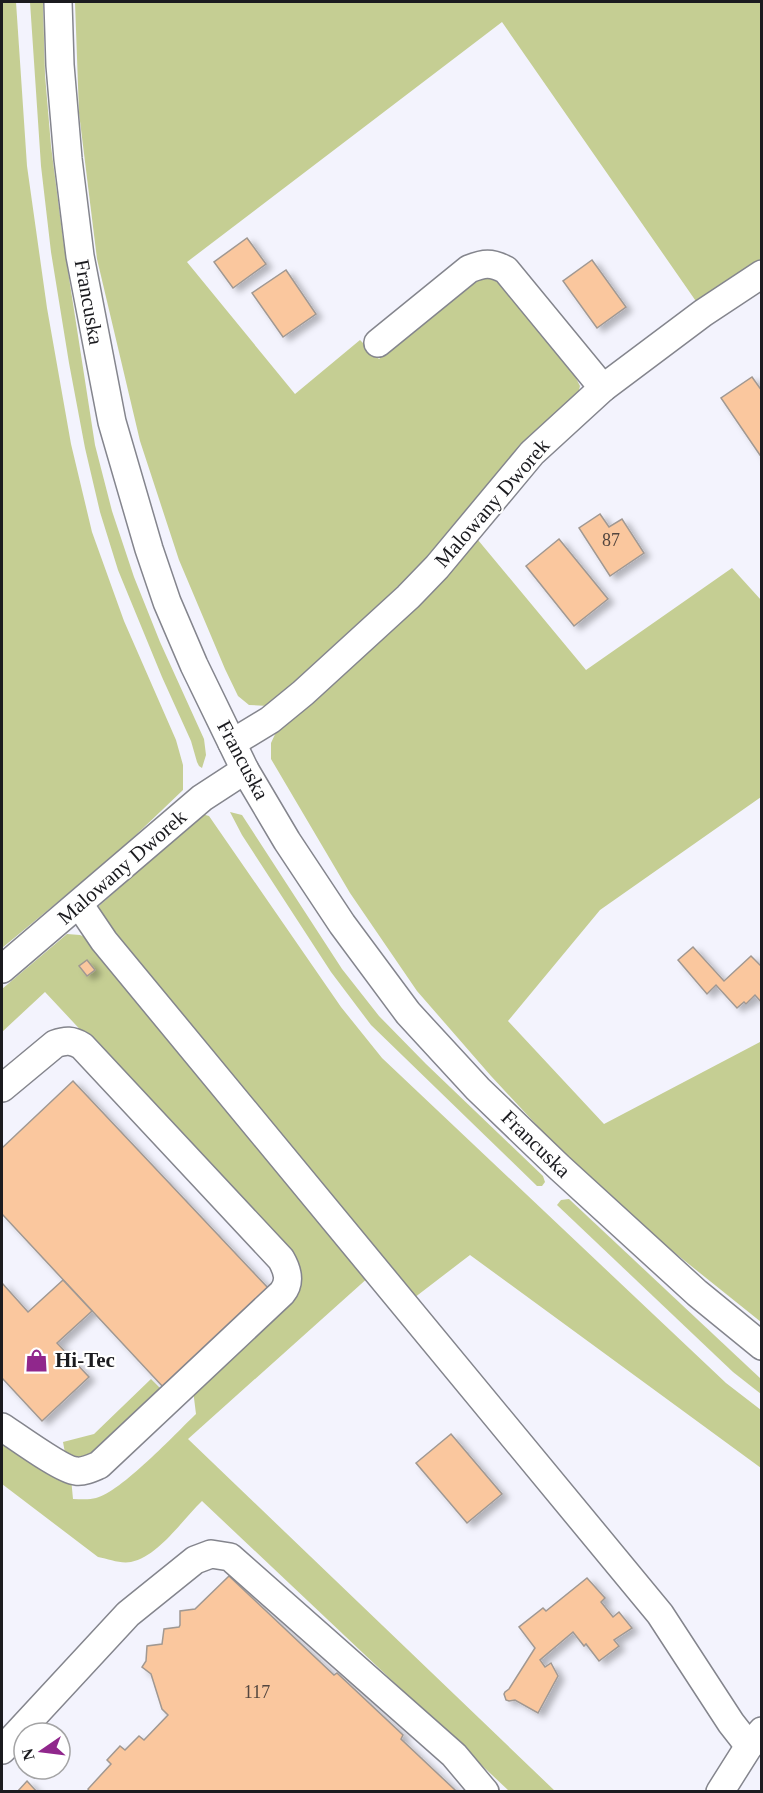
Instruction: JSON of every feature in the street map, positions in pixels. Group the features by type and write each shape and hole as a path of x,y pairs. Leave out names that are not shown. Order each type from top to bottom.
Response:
{"street":[{"name":"Francuska","path":"58,2 60,65 68,159 80,256 112,422 167,602 245,770 287,841 342,924 416,1021 478,1089 559,1167 698,1293 762,1346"},
{"path":"378,343 469,269 482,264 495,265 506,270 603,388"},
{"name":"Malowany Dworek","path":"232,743 270,720 303,693 408,597 437,567 532,453 603,388 703,313 762,274"},
{"name":"Malowany Dworek","path":"2,969 202,798 245,770"},
{"path":"79,904 104,941 660,1614 755,1738 720,1791"},
{"path":"2,1088 55,1044 74,1041 281,1259 288,1277 287,1286 282,1293 99,1465 75,1471 61,1465 2,1427"},
{"path":"2,1750 128,1614 195,1560 211,1554 230,1557 454,1755 485,1791"}],"green space":[{"path":"2,2 16,2 27,166 47,308 71,444 92,532 124,621 176,740 183,765 183,790 117,853 2,948"},
{"path":"30,2 43,2 45,75 51,146 95,445 112,511 134,577 160,642 204,739 206,755 202,768 197,762 191,741 118,570 100,512 85,448 51,252 41,166"},
{"path":"75,2 761,2 761,264 700,307 502,22 187,262 295,394 360,340 379,359 478,277 491,278 502,285 573,372 580,386 577,398 404,591 268,706 249,705 238,696 179,560 140,441 97,259 79,113"},
{"path":"473,534 586,670 732,568 761,600 761,797 600,910 508,1021 604,1124 760,1042 762,1044 761,1322 650,1233 558,1148 417,991 350,893 271,759 271,743 277,730"},
{"path":"230,812 242,815 342,969 379,1016 543,1176 545,1182 542,1186 537,1186 371,1025 331,972 242,835"},
{"path":"202,814 209,816 341,1007 382,1058 726,1383 761,1410 761,1468 470,1255 410,1301 100,914 99,906"},
{"path":"67,934 80,935 94,941 370,1276 188,1439 555,1791 509,1791 202,1501 151,1553 131,1562 123,1562 98,1557 2,1484 2,1442 71,1478 73,1499 93,1499 107,1493 148,1461 196,1414 193,1390 287,1302 290,1254 45,992 2,1032 2,989"},
{"path":"569,1199 761,1379 761,1394 733,1372 557,1205 561,1200"},
{"path":"151,1379 163,1391 99,1453 83,1461 65,1453 63,1442 94,1434"}],"building":[{"path":"247,238 266,264 233,288 214,262"},
{"path":"592,260 626,307 597,328 563,281"},
{"path":"286,270 316,314 283,337 252,293"},
{"path":"752,377 762,391 762,458 721,398"},
{"path":"600,514 609,527 622,519 644,553 610,576 579,528"},
{"path":"559,539 608,599 574,626 526,566"},
{"path":"693,947 724,981 751,956 762,967 762,1003 755,995 746,1004 744,1002 737,1008 716,985 707,994 678,960"},
{"path":"87,960 95,970 87,976 79,966"},
{"path":"73,1081 269,1289 164,1388 2,1214 2,1148"},
{"name":"Hi-Tec","path":"63,1280 92,1311 57,1343 89,1377 42,1421 2,1378 2,1283 28,1312"},
{"path":"451,1434 502,1494 467,1523 416,1463"},
{"path":"229,1576 334,1675 337,1673 403,1735 401,1739 455,1790 454,1792 90,1792 88,1789 111,1764 107,1760 120,1746 125,1750 139,1736 144,1740 168,1715 162,1709 151,1674 142,1667 146,1661 147,1646 162,1644 164,1629 179,1627 180,1611 195,1609"},
{"path":"587,1578 605,1598 601,1602 613,1617 619,1612 632,1628 614,1640 619,1646 599,1661 573,1632 540,1660 545,1667 551,1663 558,1676 538,1713 515,1700 506,1700 505,1692 535,1648 519,1627 543,1608 546,1611"},
{"path":"27,1781 37,1792 17,1792"}],"place":[{"name":"Hi-Tec","path":"37,1360"}]}
